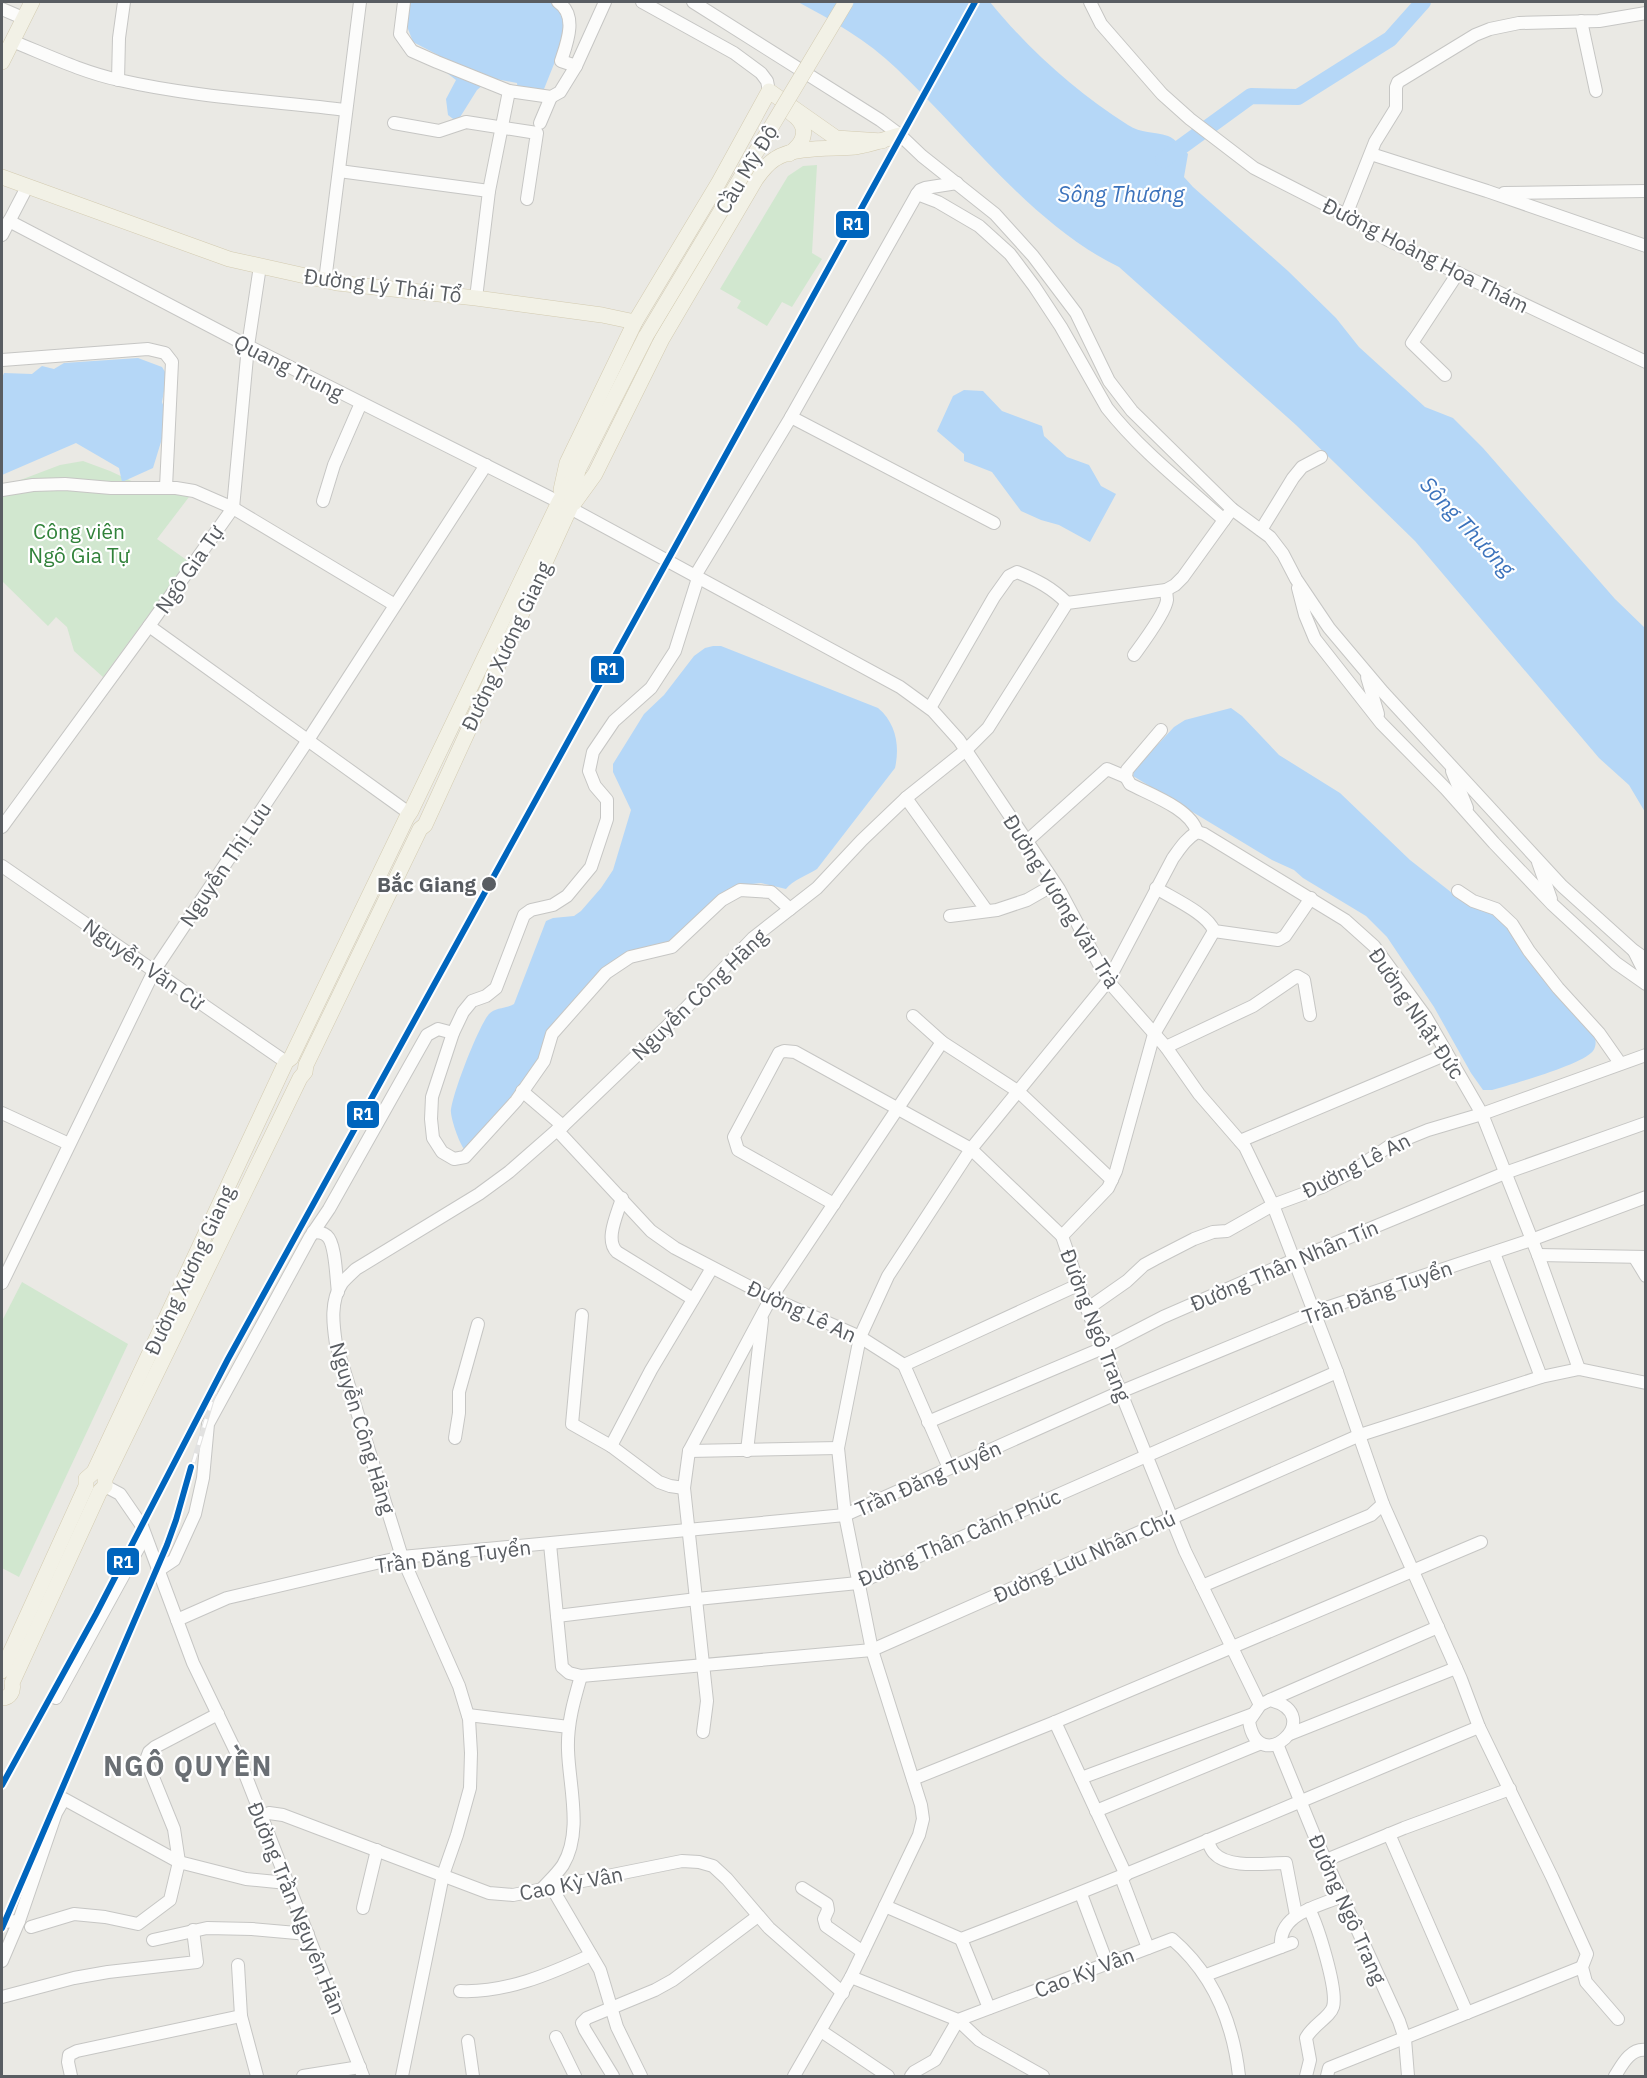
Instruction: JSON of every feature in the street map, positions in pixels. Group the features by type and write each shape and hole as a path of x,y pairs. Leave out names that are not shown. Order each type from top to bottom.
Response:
{"main road":[{"path":"2,62 32,2"},
{"name":"Cầu Mỹ Độ","path":"646,336 846,2"},
{"path":"767,94 836,138 882,141"},
{"path":"767,94 801,123 802,143 789,153"},
{"path":"564,505 567,463 635,322 719,182 767,94"},
{"path":"564,505 596,474 662,339 756,179 776,158 789,153 856,147 900,135"},
{"name":"Đường Lý Thái Tổ","path":"2,177 229,259 325,281 476,297 635,322"},
{"name":"Đường Xương Giang","path":"2,1671 303,1071 423,824 578,470 646,336"},
{"name":"Đường Xương Giang","path":"2,1698 12,1691 7,1680 287,1062 564,505"},
{"path":"409,815 420,811 423,824"},
{"path":"287,1062 289,1076 303,1071"}],"street":[{"path":"118,80 119,38 124,2"},
{"path":"325,281 360,2"},
{"path":"404,2 400,34 412,51 509,91 551,97 560,92 576,66 605,2"},
{"path":"558,2 562,3 570,24 567,45 561,62 576,66"},
{"path":"642,2 734,53 761,73 767,81 767,94"},
{"path":"693,2 900,135 922,156 995,214 1033,256 1076,313 1109,381 1132,411 1232,509 1270,537 1329,628 1365,670 1562,886 1646,959"},
{"name":"Đường Hoàng Hoa Thám","path":"1090,2 1101,24 1162,94 1190,119 1254,168 1346,215 1388,240 1646,362"},
{"path":"2,9 23,18"},
{"path":"1346,215 1371,154 1396,108 1398,82 1474,35 1490,29 1519,23 1599,21 1646,13"},
{"path":"1581,21 1596,91"},
{"path":"12,41 92,73 118,80 164,89 346,110"},
{"path":"476,297 489,191 509,91"},
{"path":"540,123 551,97"},
{"path":"394,123 439,131 466,122 537,133 528,199"},
{"path":"1371,154 1646,246"},
{"path":"339,171 489,191"},
{"path":"790,909 771,892 740,890 722,900 672,947 630,957 606,973 552,1034 544,1061 516,1101 465,1156 454,1159 442,1152 433,1138 432,1097 453,1033 463,1012 472,1001 486,996 496,988 524,915 531,910 553,905 567,896 591,867 608,819 607,800 595,786 589,771 593,752 614,721 651,688 675,651 696,577 917,194 925,188 957,183"},
{"path":"2,235 27,187"},
{"path":"1494,194 1646,191"},
{"path":"917,194 938,202 979,226 1010,254 1039,294 1107,408 1121,426 1224,520"},
{"name":"Quang Trung","path":"9,221 248,346 564,505"},
{"name":"Ngô Gia Tự","path":"2,827 233,508 248,346 260,266"},
{"path":"1445,375 1412,343 1458,273"},
{"path":"2,360 148,349 165,353 172,362 166,487"},
{"path":"322,501 334,465 361,403"},
{"path":"790,417 994,523"},
{"path":"1261,530 1302,467 1321,457"},
{"name":"Nguyễn Thị Lưu","path":"2,1283 154,971 308,740 486,465"},
{"path":"2,490 33,485 65,484 111,488 166,487 194,491 233,508 395,605"},
{"name":"Đường Vương Văn Trà","path":"564,505 900,687 930,708 966,750 1027,841 1055,884 1108,981 1166,1047 1200,1094 1245,1147 1274,1205 1360,1435 1383,1504 1456,1668 1479,1727 1587,1954 1582,1967"},
{"path":"930,708 1009,576 1017,572 1035,579 1055,591 1067,603 1166,590 1183,577 1232,509"},
{"path":"1296,579 1305,615 1316,639 1381,723 1552,904 1616,963 1646,984"},
{"path":"1134,655 1147,639 1165,607 1166,590"},
{"name":"Nguyễn Công Hãng","path":"402,2076 443,1875 470,1788 471,1753 468,1715 459,1686 402,1557 336,1344 333,1323 335,1300 342,1282 357,1269 479,1194 509,1172 560,1128 684,1010 753,938 818,888 862,840 906,798 966,750 988,728 1067,603"},
{"path":"149,626 409,815"},
{"path":"1365,670 1381,723"},
{"path":"794,2076 851,1977 919,1835 922,1819 921,1805 872,1650 845,1515 838,1448 860,1337 888,1276 971,1149 1108,981 1156,888 1185,841 1197,832 1190,818 1130,784 1126,777 1127,770 1161,730"},
{"path":"1449,764 1470,816"},
{"path":"1027,841 1107,770 1126,777"},
{"path":"906,798 987,911"},
{"name":"Đường Nhật Đức","path":"1197,832 1219,842 1345,920 1374,946 1426,1017 1482,1114 1538,1255 1579,1369"},
{"path":"1536,858 1552,904"},
{"name":"Nguyễn Văn Cừ","path":"2,866 287,1062"},
{"path":"950,916 987,911 1027,900 1055,884"},
{"path":"1062,1236 1108,1188 1154,1034 1214,931 1212,925 1204,918 1156,888"},
{"path":"1458,891 1473,901 1496,909 1507,920 1558,988 1599,1033 1620,1063"},
{"path":"1214,931 1278,940 1289,932 1311,898"},
{"path":"1633,950 1646,975"},
{"path":"1166,1047 1253,1006 1298,976 1304,980 1310,1015"},
{"path":"914,1016 942,1042 1019,1092 1112,1179"},
{"path":"159,1570 174,1560 195,1514 203,1478 208,1424 313,1232 329,1209 427,1035 438,1029 453,1033"},
{"path":"703,1732 707,1701 684,1488 688,1451 771,1298 942,1042"},
{"name":"Đường Ngô Trang","path":"834,1204 738,1150 735,1145 734,1137 779,1053 784,1051 795,1052 971,1149 1062,1236 1087,1309 1185,1551 1261,1706"},
{"path":"1240,1141 1447,1054"},
{"name":"Đường Lê An","path":"1087,1309 1155,1259 1194,1239 1213,1232 1227,1231 1274,1205 1330,1183 1407,1137 1482,1114 1644,1055"},
{"name":"Đường Lê An","path":"522,1091 560,1128 651,1231 675,1248 771,1298 860,1337 903,1365"},
{"path":"2,1113 69,1144"},
{"name":"Đường Thân Nhân Tín","path":"928,1422 1103,1348 1163,1317 1294,1260 1505,1173 1646,1123"},
{"name":"Trần Đăng Tuyển","path":"177,1620 227,1598 402,1557 845,1515 1120,1392 1314,1312 1494,1253 1646,1197"},
{"path":"622,1198 611,1239 612,1246 617,1252 693,1299"},
{"path":"313,1232 322,1233 332,1244 338,1293"},
{"path":"1494,1253 1541,1377"},
{"path":"1538,1255 1640,1258 1646,1276"},
{"path":"611,1446 651,1370 712,1268"},
{"path":"949,1468 903,1365 1080,1284"},
{"path":"747,1451 763,1313"},
{"path":"582,1315 572,1424 611,1446 659,1482 684,1488"},
{"path":"455,1438 460,1407 459,1392 478,1324"},
{"name":"Đường Lưu Nhân Chú","path":"581,1676 872,1650 1360,1435 1541,1377 1579,1369 1646,1383"},
{"name":"Đường Thân Cảnh Phúc","path":"557,1616 858,1583 1337,1372"},
{"path":"688,1451 838,1448"},
{"name":"Đường Trần Nguyên Hãn","path":"98,1483 120,1494 142,1526 193,1663 238,1756 362,2072"},
{"path":"1202,1586 1371,1515 1383,1504"},
{"path":"56,1698 145,1536"},
{"path":"913,1779 1055,1722 1481,1542"},
{"path":"550,1544 562,1667 569,1673 581,1676 569,1727 568,1748 573,1817 569,1853 546,1889 591,1955 605,1985 624,2045 641,2076"},
{"path":"1081,1778 1261,1706 1438,1627"},
{"path":"1096,1811 1259,1744 1277,1744 1290,1734 1456,1668"},
{"path":"1259,1744 1252,1735 1249,1721 1261,1706 1282,1704 1290,1711 1294,1723 1290,1734"},
{"path":"32,1927 74,1914 105,1917 138,1924 170,1900 179,1862 174,1829 146,1760 149,1752 155,1747 218,1714"},
{"path":"468,1715 569,1727"},
{"path":"1055,1722 1096,1811 1119,1878 1148,1948"},
{"path":"885,1906 961,1939 1081,1894 1300,1800 1479,1727"},
{"name":"Đường Ngô Trang","path":"1277,1744 1326,1860 1399,2021 1405,2039 1408,2076"},
{"path":"1326,1860 1510,1789"},
{"path":"2,1961 19,1921 56,1813 64,1800 179,1862 246,1879 287,1883"},
{"name":"Cao Kỳ Vân","path":"261,1817 269,1814 283,1815 489,1893 513,1895 682,1861 713,1866 790,1948 843,1993"},
{"path":"1389,1834 1467,2013"},
{"path":"1207,1840 1213,1852 1224,1861 1286,1863 1296,1915"},
{"path":"363,1908 376,1850"},
{"path":"802,1888 827,1904 828,1910 824,1919 826,1926 863,1952"},
{"path":"1081,1894 1107,1963"},
{"path":"1206,1975 1287,1945 1282,1931 1296,1915 1342,1896"},
{"path":"1306,2076 1310,2060 1306,2038 1318,2021 1329,2015 1334,2006 1331,1980 1318,1927 1309,1909"},
{"path":"613,2076 582,2023 587,2018 655,1990 673,1980 758,1916"},
{"path":"2,1922 19,1921"},
{"path":"153,1940 207,1928 308,1934"},
{"path":"2,1997 74,1978 197,1962 193,1930"},
{"path":"961,1939 989,2008"},
{"name":"Cao Kỳ Vân","path":"958,2020 1172,1939 1186,1951 1206,1975 1220,1999 1236,2055 1239,2076"},
{"path":"460,1991 500,1988 540,1977 591,1955"},
{"path":"237,1965 241,2016 256,2076"},
{"path":"1327,2076 1329,2068 1582,1967 1586,1982 1618,2019"},
{"path":"851,1977 958,2020 979,2040 1043,2076"},
{"path":"71,2076 69,2055 77,2051 241,2016"},
{"path":"911,2076 935,2060 958,2020"},
{"path":"821,2031 872,2072 888,2076"},
{"path":"556,2037 575,2076"},
{"path":"468,2041 473,2076"},
{"path":"1615,2076 1632,2053 1641,2049 1646,2050"},
{"path":"1021,2065 1027,2076"},
{"path":"303,2076 362,2072"}],"green space":[{"path":"817,165 812,253 822,259 792,307 782,302 767,326 737,308 741,301 720,289 788,176 803,166"},
{"name":"Công viên Ngô Gia Tự","path":"83,461 140,485 166,480 192,493 157,539 188,561 103,677 74,651 67,627 56,617 48,626 2,581 2,487 60,465"},
{"path":"22,1282 128,1344 19,1577 2,1568 2,1321"}],"water":[{"path":"404,2 562,2 570,24 542,94 518,92 517,83 491,78 477,90 457,122 448,115 446,99 456,80 443,70 444,66 438,55 413,42 400,8"},
{"name":"Sông Thương","path":"798,2 990,2 1037,53 1090,99 1133,128 1168,136 1176,141 1188,154 1184,177 1193,187 1288,271 1336,318 1359,347 1425,407 1453,418 1483,448 1615,599 1645,628 1645,812 1629,785 1599,758 1415,541 1296,425 1119,267 1087,249 1029,203 885,58 849,32"},
{"path":"138,358 162,367 167,375 162,402 168,419 153,468 122,482 119,468 76,443 2,475 2,378 4,373 32,374 42,366 54,369 64,363"},
{"path":"964,390 983,391 1002,411 1042,426 1044,436 1067,457 1089,465 1101,486 1116,494 1090,542 1059,525 1021,511 992,472 964,461 964,454 937,431 953,396"},
{"path":"721,646 878,708 889,721 895,735 897,751 895,768 817,869 786,889 761,883 752,884 731,897 684,941 634,953 568,1019 556,1036 549,1064 537,1081 466,1151 453,1122 452,1105 472,1046 484,1021 491,1012 514,1004 546,921 574,916 581,911 613,870 631,810 613,772 613,764 644,714 664,695 694,656 705,648"},
{"path":"1231,708 1242,716 1279,755 1340,793 1410,860 1462,901 1492,913 1507,928 1595,1037 1593,1051 1575,1062 1546,1074 1492,1090 1483,1090 1434,1007 1387,937 1366,916 1303,878 1294,870 1272,860 1133,776 1134,770 1174,727 1185,720"}],"waterway":[{"path":"1163,160 1251,96 1298,97 1390,39 1423,2"}],"railway":[{"path":"2,1928 167,1545 212,1400 228,1359"}],"transit line":[{"name":"R1","path":"2,1785 96,1614 228,1359 975,2"},
{"name":"R1","path":"2,1928 167,1545 191,1467"}],"place":[{"name":"Bắc Giang","path":"489,884"}],"district":[{"name":"NGÔ QUYỀN","path":"188,1765"}]}
